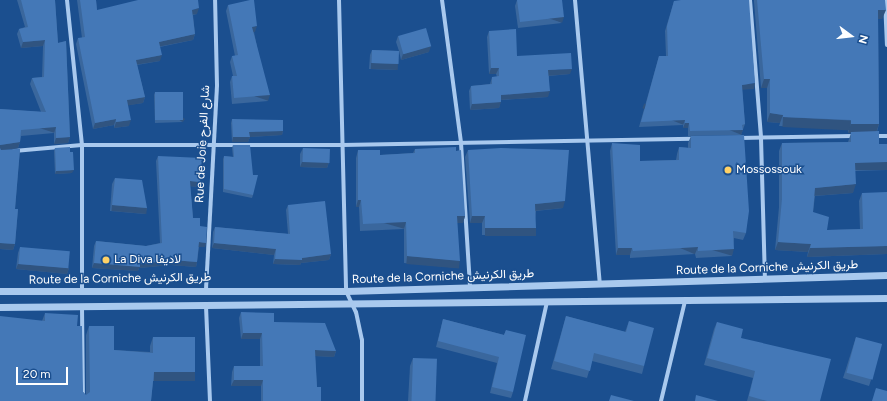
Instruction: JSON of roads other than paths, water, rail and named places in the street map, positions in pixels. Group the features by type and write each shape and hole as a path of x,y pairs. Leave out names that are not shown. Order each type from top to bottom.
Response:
{"street":[{"path":"67,0 82,145 82,291"},
{"name":"Rue de Joie شارع الفرح","path":"206,289 217,85 215,0"},
{"path":"339,0 346,290 353,304 362,340 362,401"},
{"path":"442,0 461,143 470,287"},
{"path":"575,0 600,284"},
{"path":"750,0 761,138 765,279"},
{"path":"885,0 887,46"},
{"path":"738,138 856,136"},
{"path":"871,136 887,136"},
{"path":"8,152 82,145 342,145 698,139"},
{"name":"Route de la Corniche طريق الكرنيش","path":"0,291 206,289 346,290 887,275"},
{"name":"Route de la Corniche طريق الكرنيش","path":"0,307 887,298"},
{"path":"661,401 685,301"},
{"path":"525,401 548,302"},
{"path":"206,306 210,401"},
{"path":"82,307 83,401"}],"place":[{"name":"Mossossouk","path":"728,170"},
{"name":"La Diva لاديفا","path":"106,260"}]}
